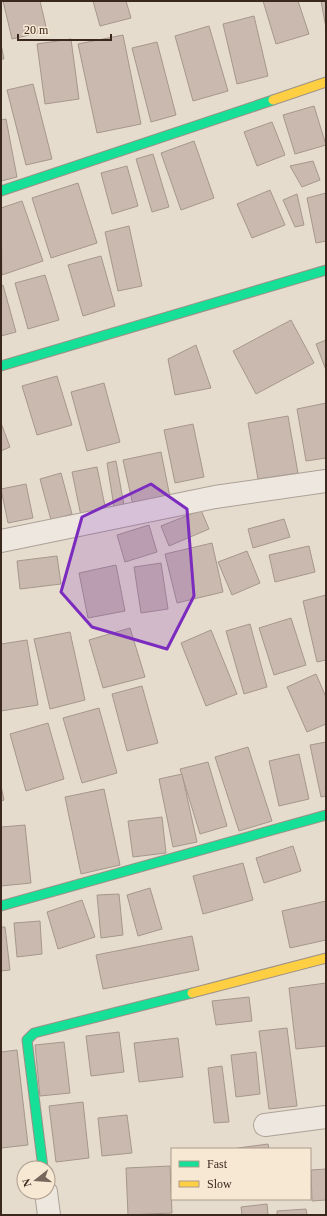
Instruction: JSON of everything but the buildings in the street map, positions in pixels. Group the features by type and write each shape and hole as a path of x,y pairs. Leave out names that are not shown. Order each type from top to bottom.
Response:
{"street":[{"path":"1,191 326,82"},
{"path":"1,366 326,270"},
{"path":"1,542 215,497 326,481"},
{"path":"1,906 326,815"},
{"path":"42,1160 27,1040 34,1033 326,958"},
{"path":"265,1125 326,1117"},
{"path":"47,1200 49,1215"}],"highlighted area":[{"path":"151,484 187,509 194,596 167,649 92,627 61,592 82,517"}],"traffic: fast":[{"path":"1,191 273,100"},
{"path":"1,366 326,270"},
{"path":"1,906 326,815"},
{"path":"42,1160 27,1040 34,1033 192,993"}],"traffic: slow":[{"path":"273,100 326,82"},
{"path":"192,993 326,958"}]}
